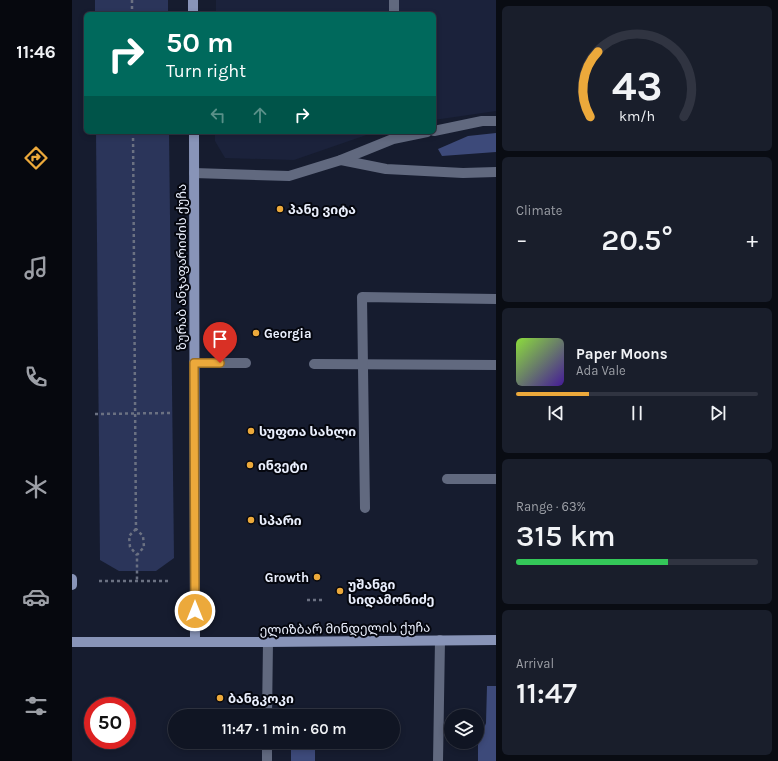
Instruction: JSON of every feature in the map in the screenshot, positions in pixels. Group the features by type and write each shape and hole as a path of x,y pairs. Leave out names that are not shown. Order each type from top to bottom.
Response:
{"main road":[{"path":"193,0 193,12"},
{"name":"ზურაბ ანჯაფარიძის ქუჩა","path":"194,134 195,641"},
{"path":"72,580 72,586"},
{"name":"ელიზბარ მინდელის ქუჩა","path":"72,642 496,640"}],"street":[{"path":"394,0 394,12"},
{"path":"436,131 482,121 496,121"},
{"path":"194,173 289,176 341,160 393,138 416,134"},
{"path":"341,160 386,169 442,172 496,172"},
{"path":"365,508 362,297 496,299"},
{"path":"194,363 246,363"},
{"path":"314,364 496,365"},
{"path":"446,479 496,479"},
{"path":"438,761 440,640"},
{"path":"267,709 268,642"},
{"path":"267,749 267,761"}],"path":[{"path":"132,0 132,12"},
{"path":"133,134 136,529 129,536 130,547 137,555"},
{"path":"95,414 171,413"},
{"path":"136,529 144,536 144,547 137,555 137,581"},
{"path":"99,581 170,580"},
{"path":"307,600 323,600"},
{"path":"408,601 424,601"}],"shaded area":[{"path":"95,0 168,0 168,12 95,12"},
{"path":"216,0 496,0 496,111 436,120 436,12 216,12"},
{"path":"496,133 496,152 442,156 438,149 468,136"},
{"path":"96,134 169,134 174,558 156,571 119,571 100,560"},
{"path":"215,134 369,134 294,160 225,158 215,141"},
{"path":"487,686 496,686 496,761 478,761 478,749 484,749 484,728 486,723"},
{"path":"291,749 315,749 315,761 291,761"}],"place":[{"name":"პანე ვიტა","path":"280,209"},
{"name":"Georgia","path":"256,333"},
{"name":"სუფთა სახლი","path":"251,431"},
{"name":"ინვეტი","path":"250,465"},
{"name":"სპარი","path":"251,520"},
{"name":"Growth","path":"317,577"},
{"name":"უშანგი სიდამონიძე","path":"340,591"},
{"name":"ბანგკოკი","path":"220,698"}],"route":[{"path":"195,611 194,363 220,363"}]}
